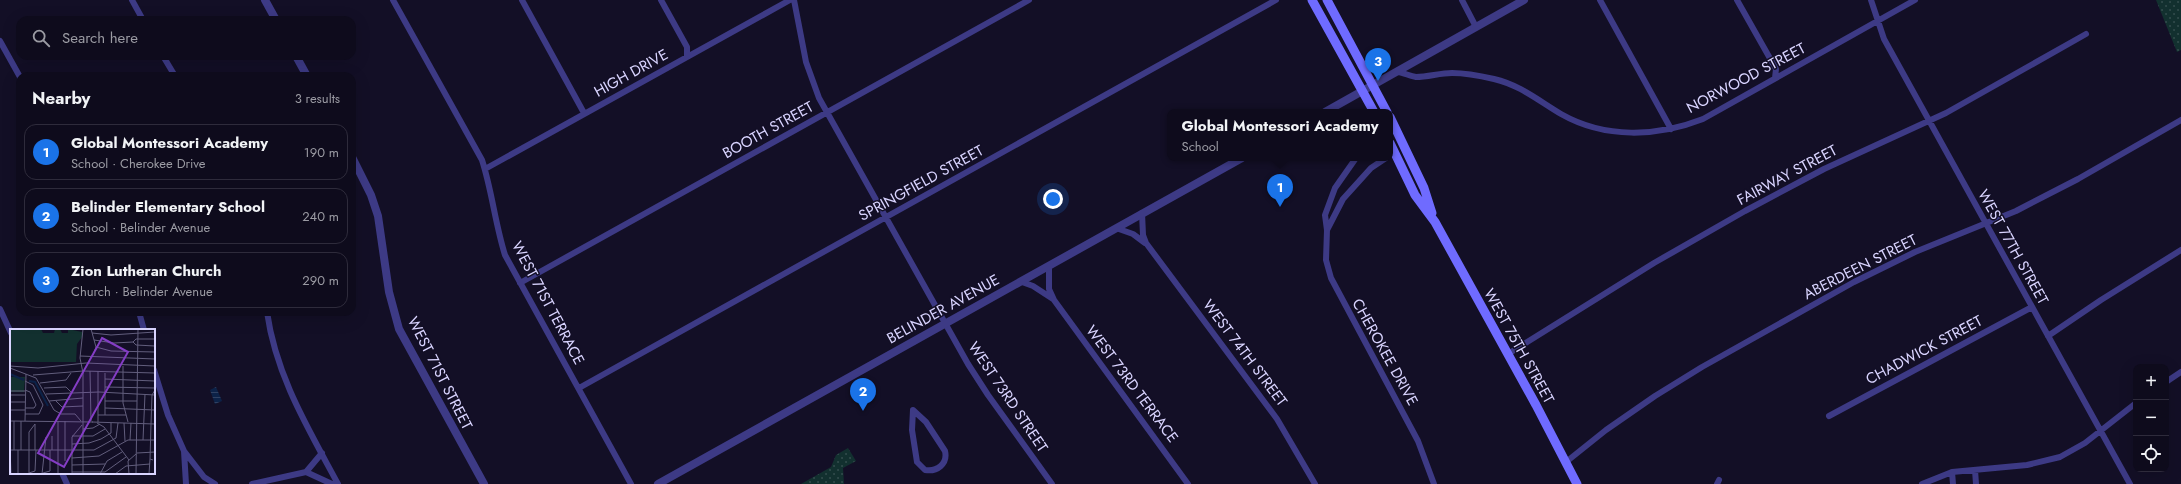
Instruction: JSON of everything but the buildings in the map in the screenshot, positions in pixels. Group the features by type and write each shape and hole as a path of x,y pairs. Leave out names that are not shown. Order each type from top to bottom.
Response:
{"main road":[{"path":"1312,0 1372,109"},
{"path":"1327,0 1385,109"},
{"name":"WEST 75TH STREET","path":"1393,123 1424,188 1435,222"},
{"name":"WEST 75TH STREET","path":"1393,155 1415,195 1435,222 1508,354 1577,484"}],"street":[{"path":"132,0 141,16"},
{"path":"265,0 274,16"},
{"name":"WEST 71ST TERRACE","path":"393,0 477,150 490,183 498,235 505,255 631,484"},
{"path":"522,0 584,113"},
{"path":"661,0 687,47 687,56"},
{"name":"HIGH DRIVE","path":"485,169 790,0"},
{"name":"WEST 73RD STREET","path":"794,0 811,78 828,111 945,323 988,395 1051,483"},
{"name":"BOOTH STREET","path":"520,283 1030,0"},
{"name":"SPRINGFIELD STREET","path":"579,388 1276,0"},
{"path":"1462,0 1476,27"},
{"path":"1330,109 1524,0"},
{"path":"1600,0 1670,129"},
{"path":"1737,0 1776,69 1775,78"},
{"name":"WEST 77TH STREET","path":"1871,0 1884,39 2130,484"},
{"name":"NORWOOD STREET","path":"1398,72 1415,77 1454,73 1496,79 1519,88 1562,114 1581,123 1606,130 1645,133 1670,129 1703,119 1915,0"},
{"name":"FAIRWAY STREET","path":"1508,354 1654,263 1745,211 1837,162 1929,121 2086,34"},
{"path":"0,41 17,72"},
{"path":"166,60 173,72"},
{"path":"298,60 305,72"},
{"name":"ABERDEEN STREET","path":"1566,462 1622,418 1702,366 1885,266 1986,224 2078,179 2181,120"},
{"name":"BELINDER AVENUE","path":"658,484 1237,161"},
{"name":"CHEROKEE DRIVE","path":"1354,161 1329,199 1325,216 1327,230 1326,260 1330,278 1418,441 1434,484"},
{"name":"CHEROKEE DRIVE","path":"1327,230 1343,199 1371,168 1382,161"},
{"name":"WEST 71ST STREET","path":"356,165 378,216 391,303 399,329 484,484"},
{"name":"WEST 74TH STREET","path":"1142,213 1142,230 1146,243"},
{"name":"WEST 74TH STREET","path":"1116,228 1133,234 1146,243 1277,418 1315,484"},
{"path":"2048,336 2107,296 2181,250"},
{"name":"WEST 73RD TERRACE","path":"1049,267 1049,289 1054,300 1188,484"},
{"name":"WEST 73RD TERRACE","path":"1022,282 1033,286 1054,300"},
{"name":"CHADWICK STREET","path":"1829,416 2032,307"},
{"path":"0,309 10,331"},
{"path":"140,316 144,329"},
{"path":"268,316 272,342 282,373 294,402 338,484"},
{"path":"2169,380 2181,372"},
{"path":"155,373 168,415 184,451 204,477 215,484"},
{"path":"1922,484 1952,472 2045,462 2078,448 2133,405"},
{"path":"913,410 926,422 945,451 943,464 935,470 925,470 917,462 912,430 913,410"},
{"path":"184,451 186,484"},
{"path":"306,472 322,453"},
{"path":"1975,470 1976,484"},
{"path":"252,484 306,472 332,484"},
{"path":"1952,472 1953,484"},
{"path":"62,474 67,484"}],"green space":[{"path":"2156,0 2181,0 2181,50 2177,52"},
{"path":"848,448 856,461 843,468 844,484 801,484 831,467 836,455"}],"water":[{"path":"216,387 222,401 215,404 210,390"}],"place":[{"name":"Zion Lutheran Church","path":"1378,81"},
{"name":"Global Montessori Academy","path":"1280,207"},
{"name":"Belinder Elementary School","path":"863,411"}]}
